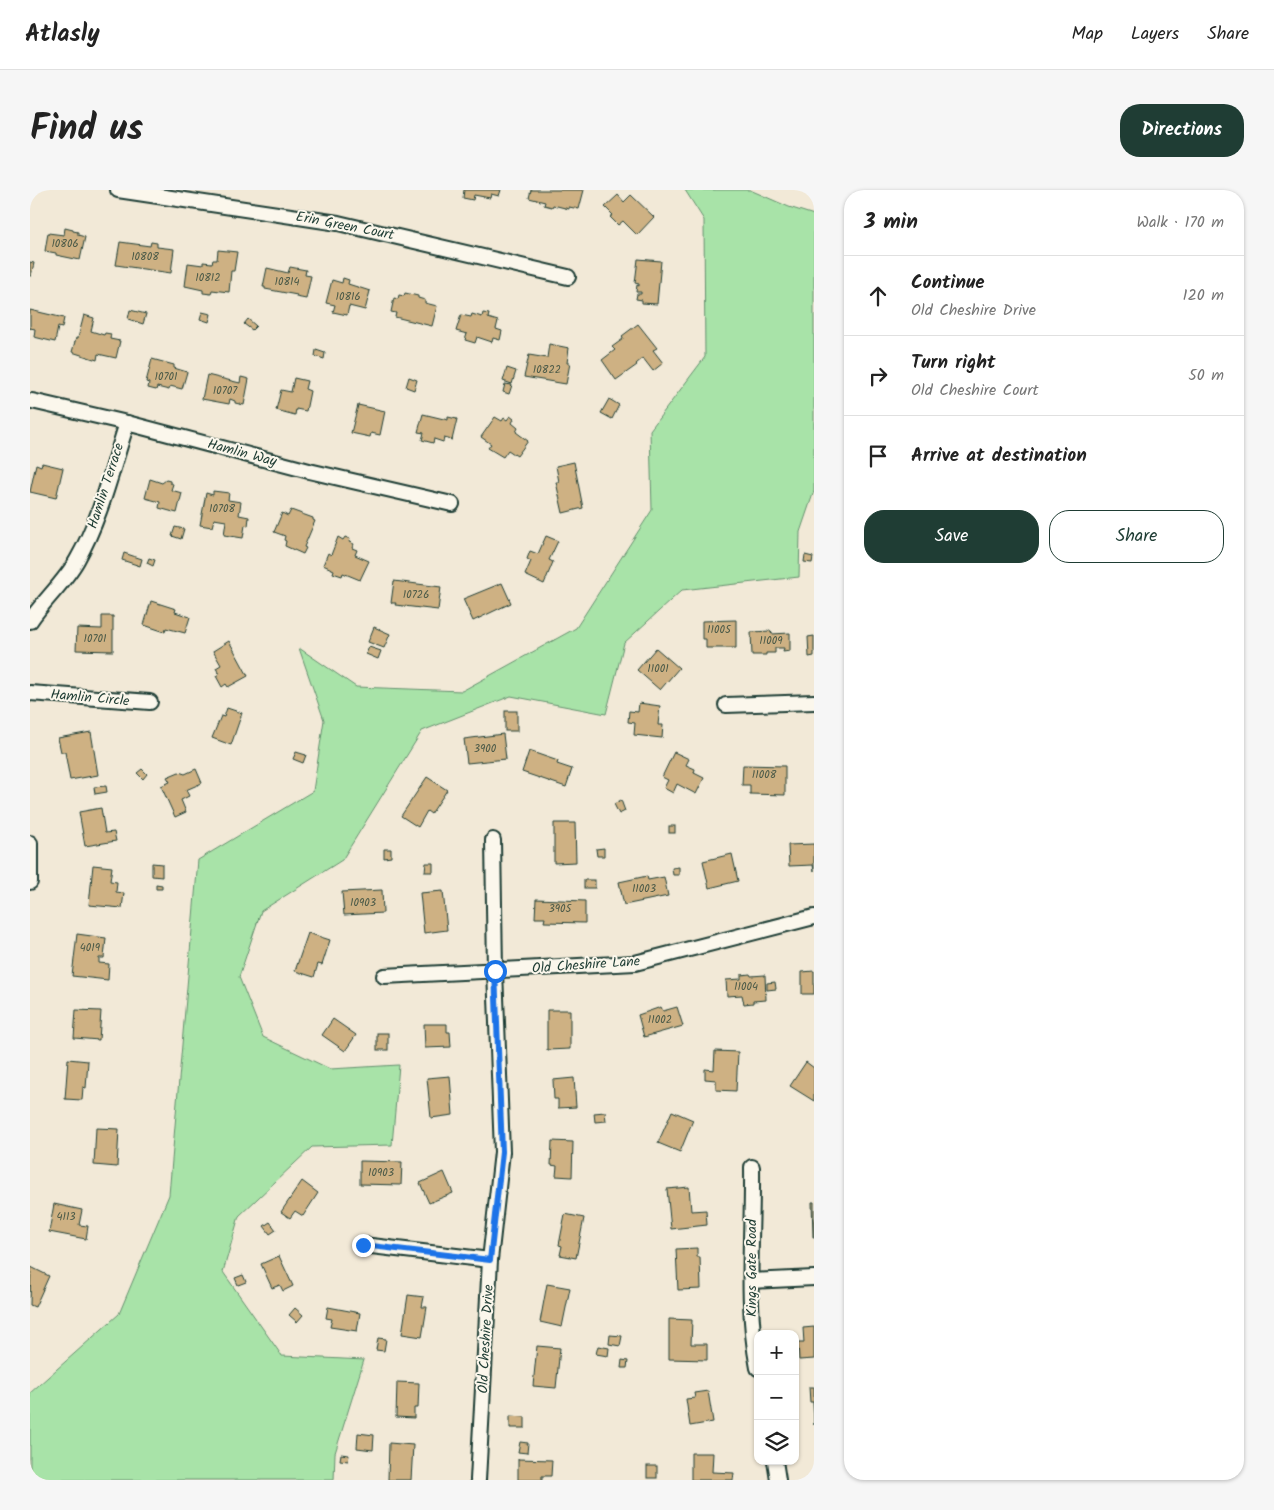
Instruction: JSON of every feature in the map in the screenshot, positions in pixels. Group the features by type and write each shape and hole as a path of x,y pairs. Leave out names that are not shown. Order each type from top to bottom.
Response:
{"street":[{"name":"Erin Green Court","path":"118,190 338,223 568,277"},
{"name":"Hamlin Way","path":"32,401 127,423 309,471 452,504"},
{"name":"Hamlin Terrace","path":"30,621 58,588 76,562 94,528 127,423"},
{"name":"Hamlin Circle","path":"30,693 150,702"},
{"path":"726,705 814,702"},
{"name":"Old Cheshire Drive","path":"478,1480 490,1260 502,1152 492,840"},
{"path":"30,843 30,882"},
{"name":"Old Cheshire Lane","path":"384,976 635,963 814,917"},
{"name":"Kings Gate Road","path":"752,1167 751,1281 754,1350"},
{"path":"363,1245 490,1260"},
{"path":"751,1281 814,1278"},
{"path":"776,1465 778,1480"}],"green space":[{"path":"685,190 750,190 789,207 814,215 814,491 800,532 799,577 682,590 624,643 606,714 511,696 422,731 342,860 261,911 239,977 263,1037 330,1069 399,1065 392,1145 312,1147 239,1216 223,1272 282,1356 364,1360 335,1453 334,1480 30,1480 30,1393 119,1314 169,1195 198,860 313,791 324,720 299,648 356,687 462,691 576,628 652,510 650,430 705,357 704,220"}],"building":[{"path":"464,190 501,190 499,196 491,194 490,198 474,195 473,200 463,198"},
{"path":"531,190 584,190 579,209 569,207 569,209 544,205 545,202 529,198"},
{"path":"618,195 624,202 631,195 654,217 637,235 623,221 618,225 610,217 613,215 605,207"},
{"path":"65,228 78,232 78,235 85,237 80,260 45,251 48,233 64,235"},
{"path":"120,242 150,246 151,242 157,243 157,247 174,249 171,273 116,265"},
{"path":"218,250 237,252 234,271 231,271 229,292 212,290 211,294 203,293 203,290 185,286 188,263 203,265 203,262 212,263 213,260 217,260"},
{"path":"638,259 661,261 657,304 642,303 642,300 636,299 637,294 641,294 641,292 636,292 637,285 639,286 639,284 635,283"},
{"path":"30,262 34,263 31,276 30,276"},
{"path":"290,267 306,270 305,275 311,276 306,299 263,287 267,268 288,273"},
{"path":"343,278 349,280 348,284 370,291 365,310 349,306 347,315 333,312 335,305 326,303 332,280 342,283"},
{"path":"405,293 418,296 418,298 425,300 425,303 437,306 432,326 395,317 396,313 391,312 394,298 398,299 399,295 404,296"},
{"path":"30,310 64,318 62,328 58,327 55,342 34,337 35,329 30,328"},
{"path":"130,310 146,314 143,324 128,319"},
{"path":"202,312 211,314 209,322 200,319"},
{"path":"483,313 489,314 488,318 498,321 496,329 502,331 500,340 493,338 492,342 477,337 475,343 465,340 467,334 456,331 461,315 471,317 472,314 482,317"},
{"path":"84,315 94,318 91,331 104,335 105,333 111,334 110,339 120,341 116,358 98,354 97,360 72,352"},
{"path":"248,319 256,326 252,330 244,324"},
{"path":"638,324 657,348 653,350 663,363 653,371 643,358 637,365 616,380 602,360 615,350 612,347 623,339 622,336"},
{"path":"549,344 569,348 567,363 570,363 566,384 524,377 529,355 547,358"},
{"path":"316,350 325,353 324,359 315,356"},
{"path":"152,359 174,365 174,368 187,372 182,389 170,386 169,390 157,387 156,390 148,388 149,383 146,382"},
{"path":"507,368 516,371 512,384 503,381"},
{"path":"207,375 240,383 241,377 249,379 244,405 235,403 235,401 230,399 229,404 202,399"},
{"path":"409,377 417,380 414,390 406,387"},
{"path":"294,378 307,381 305,389 310,391 306,411 296,409 295,415 276,410 281,390 291,392"},
{"path":"505,384 512,385 509,394 503,392"},
{"path":"609,399 619,405 612,419 601,413"},
{"path":"358,405 385,411 380,435 371,433 370,437 351,433"},
{"path":"423,414 448,420 448,417 457,419 452,440 444,438 443,442 434,439 433,443 422,440 424,433 418,432"},
{"path":"510,416 514,419 512,423 518,428 516,432 528,441 517,456 508,450 503,457 488,448 491,444 481,437 495,417 502,421 504,418 507,420"},
{"path":"574,462 583,508 563,513 556,482 559,482 556,466"},
{"path":"42,463 63,468 56,498 30,492 36,464 41,466"},
{"path":"150,479 162,483 166,480 170,481 173,484 171,490 182,493 177,513 159,508 160,502 145,498"},
{"path":"213,491 229,493 228,500 241,502 239,515 249,517 248,526 245,525 243,538 224,535 226,521 214,519 212,527 200,525 206,493 213,495"},
{"path":"291,510 313,518 315,521 303,554 285,546 285,536 274,532 282,513 288,516"},
{"path":"175,527 184,529 181,539 172,536"},
{"path":"546,536 558,541 549,560 553,562 544,584 525,575 531,561 527,559 530,551 538,554"},
{"path":"338,537 343,540 345,537 350,539 349,542 354,544 352,548 357,550 355,555 369,561 360,580 343,573 342,576 333,573 334,570 323,565 328,553 331,555"},
{"path":"124,553 142,559 140,566 122,560"},
{"path":"805,555 813,557 812,563 804,562"},
{"path":"149,558 155,560 153,566 147,563"},
{"path":"394,581 441,587 438,610 391,603"},
{"path":"502,583 511,603 473,621 463,599"},
{"path":"151,601 176,609 175,612 190,617 185,633 166,628 165,632 144,625"},
{"path":"102,616 113,616 113,651 76,650 77,628 102,629"},
{"path":"736,620 736,648 706,648 706,639 702,639 702,621"},
{"path":"374,627 390,634 384,648 368,642"},
{"path":"771,631 772,634 790,633 790,651 783,652 784,648 775,648 775,653 752,655 751,632"},
{"path":"814,636 814,656 809,657 808,637"},
{"path":"229,641 248,676 228,687 226,684 222,687 216,676 219,674 216,668 221,665 213,651"},
{"path":"369,647 381,651 378,659 366,654"},
{"path":"656,648 679,668 660,690 637,670"},
{"path":"639,703 660,706 658,725 663,725 662,738 634,735 635,723 628,722 629,711 638,712"},
{"path":"227,708 242,713 231,745 212,738 221,716 224,717"},
{"path":"505,711 517,711 517,731 505,731"},
{"path":"91,732 98,775 70,780 65,752 61,752 58,738"},
{"path":"503,734 506,759 467,763 464,739"},
{"path":"529,751 558,761 557,764 572,769 566,787 522,772"},
{"path":"296,752 306,755 303,763 293,759"},
{"path":"674,752 689,759 686,765 695,769 694,773 704,778 696,794 677,784 673,793 664,788 668,780 662,777"},
{"path":"743,765 785,766 785,795 750,794 750,785 742,785"},
{"path":"142,769 147,774 143,779 137,773"},
{"path":"196,769 202,783 186,790 189,796 181,800 186,812 175,817 161,786 170,782 167,777 179,772 185,774"},
{"path":"427,777 447,790 431,814 427,811 418,827 401,816"},
{"path":"106,786 107,792 95,794 94,787"},
{"path":"621,800 625,811 619,814 614,804"},
{"path":"101,808 105,833 114,832 116,841 85,846 79,812"},
{"path":"554,823 575,823 576,862 554,863"},
{"path":"669,826 675,826 675,833 669,833"},
{"path":"814,844 814,871 813,865 789,866 788,845"},
{"path":"604,848 604,856 597,856 596,849"},
{"path":"384,849 391,849 391,857 384,858"},
{"path":"732,854 738,881 709,888 703,861"},
{"path":"152,863 162,864 162,877 152,876"},
{"path":"426,863 433,863 433,872 425,872"},
{"path":"93,865 112,867 110,881 117,882 116,892 124,893 122,908 89,905"},
{"path":"679,867 679,875 673,875 672,868"},
{"path":"647,876 648,880 664,877 668,896 624,905 619,882"},
{"path":"584,880 595,880 595,888 584,888"},
{"path":"156,884 162,885 162,889 156,889"},
{"path":"382,890 383,913 344,915 342,892"},
{"path":"443,891 447,930 424,933 420,893"},
{"path":"536,899 585,901 585,923 544,922 545,918 535,918"},
{"path":"308,933 330,940 322,965 318,964 314,977 295,971"},
{"path":"77,934 106,938 104,958 99,958 99,963 109,964 108,980 72,976"},
{"path":"814,971 814,994 802,994 802,972"},
{"path":"750,974 751,976 765,975 766,1000 744,1004 742,995 727,996 726,980 741,979 741,975"},
{"path":"775,982 776,989 767,990 767,983"},
{"path":"661,1007 663,1011 677,1007 683,1026 644,1037 638,1015"},
{"path":"76,1010 101,1011 99,1040 74,1038"},
{"path":"547,1010 570,1010 570,1049 547,1050"},
{"path":"333,1019 356,1035 345,1051 322,1035"},
{"path":"424,1024 447,1024 447,1032 450,1032 451,1047 425,1048"},
{"path":"377,1033 388,1033 388,1050 377,1050"},
{"path":"715,1051 738,1052 736,1091 716,1090 716,1080 705,1079 705,1069 714,1070"},
{"path":"68,1059 88,1061 86,1088 83,1087 82,1100 65,1099"},
{"path":"806,1062 814,1068 814,1101 790,1086"},
{"path":"450,1076 453,1115 431,1118 427,1078"},
{"path":"574,1078 576,1107 558,1108 558,1099 554,1099 553,1080"},
{"path":"672,1111 693,1120 680,1152 658,1143"},
{"path":"605,1112 606,1121 595,1122 594,1113"},
{"path":"96,1128 119,1129 117,1167 94,1165"},
{"path":"552,1141 573,1142 572,1177 556,1176 557,1166 551,1165"},
{"path":"360,1161 402,1162 401,1185 360,1184"},
{"path":"444,1172 453,1193 429,1203 420,1183"},
{"path":"302,1181 318,1193 303,1216 295,1211 290,1218 281,1212"},
{"path":"689,1187 691,1211 706,1210 707,1225 671,1229 667,1189"},
{"path":"812,1202 814,1202 814,1237 813,1237"},
{"path":"54,1204 82,1210 79,1225 88,1226 86,1239 49,1232"},
{"path":"565,1214 584,1218 576,1258 560,1255 562,1246 559,1245"},
{"path":"270,1222 276,1230 270,1234 264,1226"},
{"path":"697,1248 697,1257 700,1257 701,1289 678,1290 676,1249"},
{"path":"279,1256 293,1286 283,1291 280,1285 272,1288 261,1264"},
{"path":"31,1267 49,1276 35,1307 30,1305"},
{"path":"243,1275 246,1282 238,1285 235,1278"},
{"path":"547,1284 570,1288 562,1327 540,1322"},
{"path":"408,1295 424,1297 422,1307 427,1307 422,1337 402,1334"},
{"path":"328,1307 360,1313 357,1331 330,1327 332,1319 326,1318"},
{"path":"295,1308 303,1315 297,1322 289,1315"},
{"path":"669,1319 692,1320 691,1344 707,1344 707,1360 669,1359"},
{"path":"814,1327 814,1359 799,1360 799,1343 804,1343 803,1328"},
{"path":"610,1335 622,1336 620,1346 609,1344"},
{"path":"378,1338 386,1339 384,1351 376,1350"},
{"path":"537,1346 560,1348 556,1388 533,1386"},
{"path":"598,1346 609,1348 608,1356 596,1354"},
{"path":"622,1360 628,1361 627,1368 621,1368"},
{"path":"397,1382 419,1383 418,1408 414,1408 414,1418 396,1417"},
{"path":"809,1387 814,1387 814,1425 813,1402 810,1402"},
{"path":"708,1391 713,1422 690,1426 686,1399 695,1398 694,1393"},
{"path":"510,1416 525,1417 525,1428 510,1428"},
{"path":"358,1433 374,1435 373,1450 357,1448"},
{"path":"520,1442 528,1443 527,1453 518,1452"},
{"path":"389,1443 413,1445 411,1480 388,1480"},
{"path":"691,1453 713,1453 712,1472 734,1473 733,1480 691,1480"},
{"path":"341,1454 349,1455 348,1461 340,1460"},
{"path":"518,1459 552,1460 551,1476 542,1476 542,1480 518,1480"},
{"path":"647,1466 657,1466 657,1478 647,1478"}],"route":[{"path":"363,1245 490,1260 502,1152 495,971"}]}
